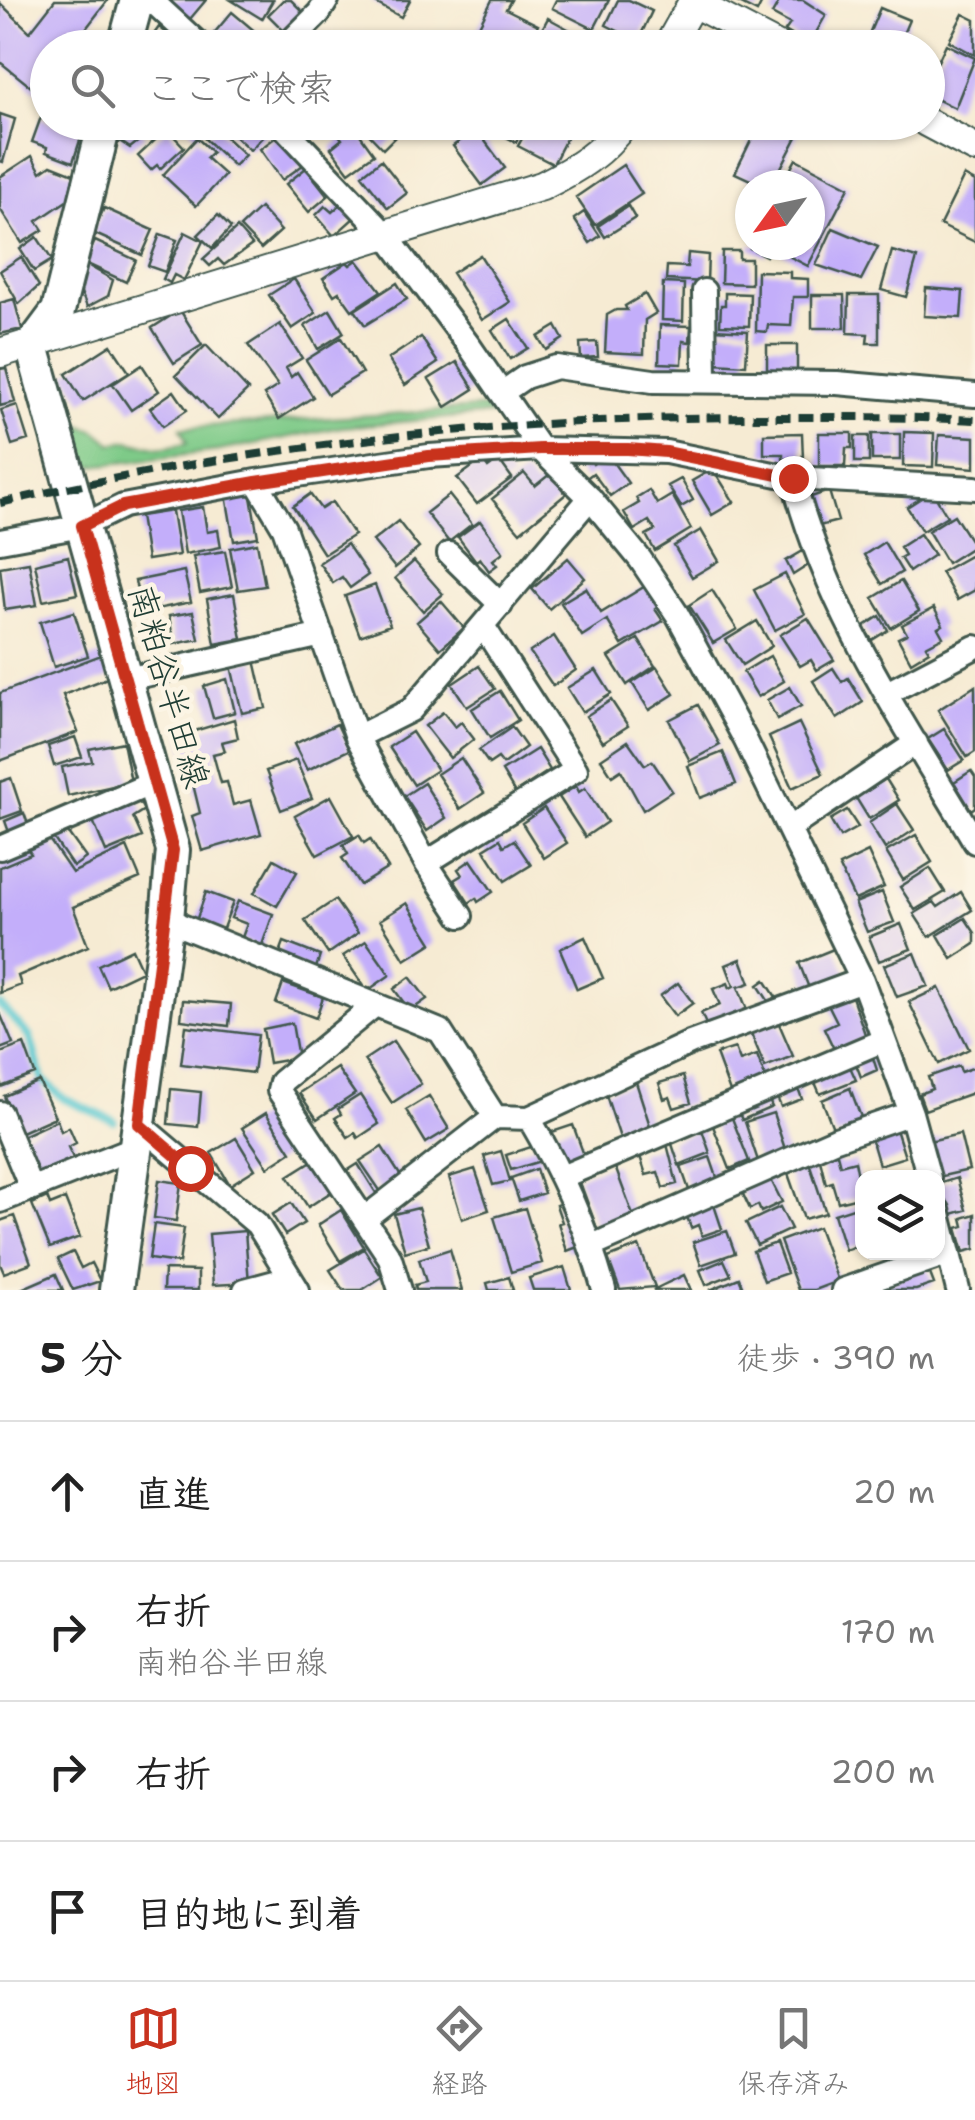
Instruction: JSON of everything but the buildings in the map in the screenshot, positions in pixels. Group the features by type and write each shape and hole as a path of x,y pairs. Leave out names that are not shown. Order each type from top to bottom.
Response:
{"main road":[{"path":"129,30 137,0"},
{"path":"16,349 58,311 101,140"},
{"name":"南粕谷半田線","path":"16,349 82,526 173,850 116,1290"}],"street":[{"path":"151,0 184,30"},
{"path":"302,30 327,0"},
{"path":"676,30 691,1 746,30"},
{"path":"945,132 975,148"},
{"path":"297,140 386,236 503,392 540,449 590,498 640,559 677,614 722,693 862,980 911,1112 927,1170"},
{"path":"16,349 542,186 581,167 611,140"},
{"path":"704,290 705,381"},
{"path":"503,392 525,377 556,367 654,381 837,383 975,395"},
{"path":"0,541 82,526 123,506 256,482 429,456 540,449 666,452 793,478 974,489"},
{"path":"793,478 817,560 837,607 975,842"},
{"path":"256,482 284,528 357,736 426,862 461,916"},
{"path":"357,736 410,710 590,498"},
{"path":"449,554 500,605"},
{"path":"426,862 576,770 483,626"},
{"path":"127,679 322,635"},
{"path":"886,693 975,647"},
{"path":"790,828 916,743"},
{"path":"0,848 155,782"},
{"path":"166,920 440,1030 494,1117"},
{"path":"364,1219 494,1117 530,1118 690,1043 862,980"},
{"path":"375,1005 281,1082 279,1091 390,1258 400,1290"},
{"path":"564,1176 884,1040"},
{"path":"592,1246 836,1140 911,1112"},
{"path":"0,1113 31,1188"},
{"path":"530,1118 564,1176 592,1246 604,1290"},
{"path":"0,1201 137,1136 257,1224 294,1284 246,1290"},
{"path":"945,1237 958,1290"},
{"path":"844,1290 949,1253"}],"green space":[{"path":"496,407 504,413 341,427 218,451 84,467 73,423 95,430 112,444 127,441 160,448 188,443 181,428"}],"waterway":[{"path":"0,1005 30,1037 42,1079 64,1099 114,1121"}],"railway":[{"path":"0,503 297,448 498,427 699,418 975,420"}],"route":[{"path":"190,1168 139,1124 173,850 82,526 123,506 429,456 540,449 628,449 666,452 793,478"}]}
